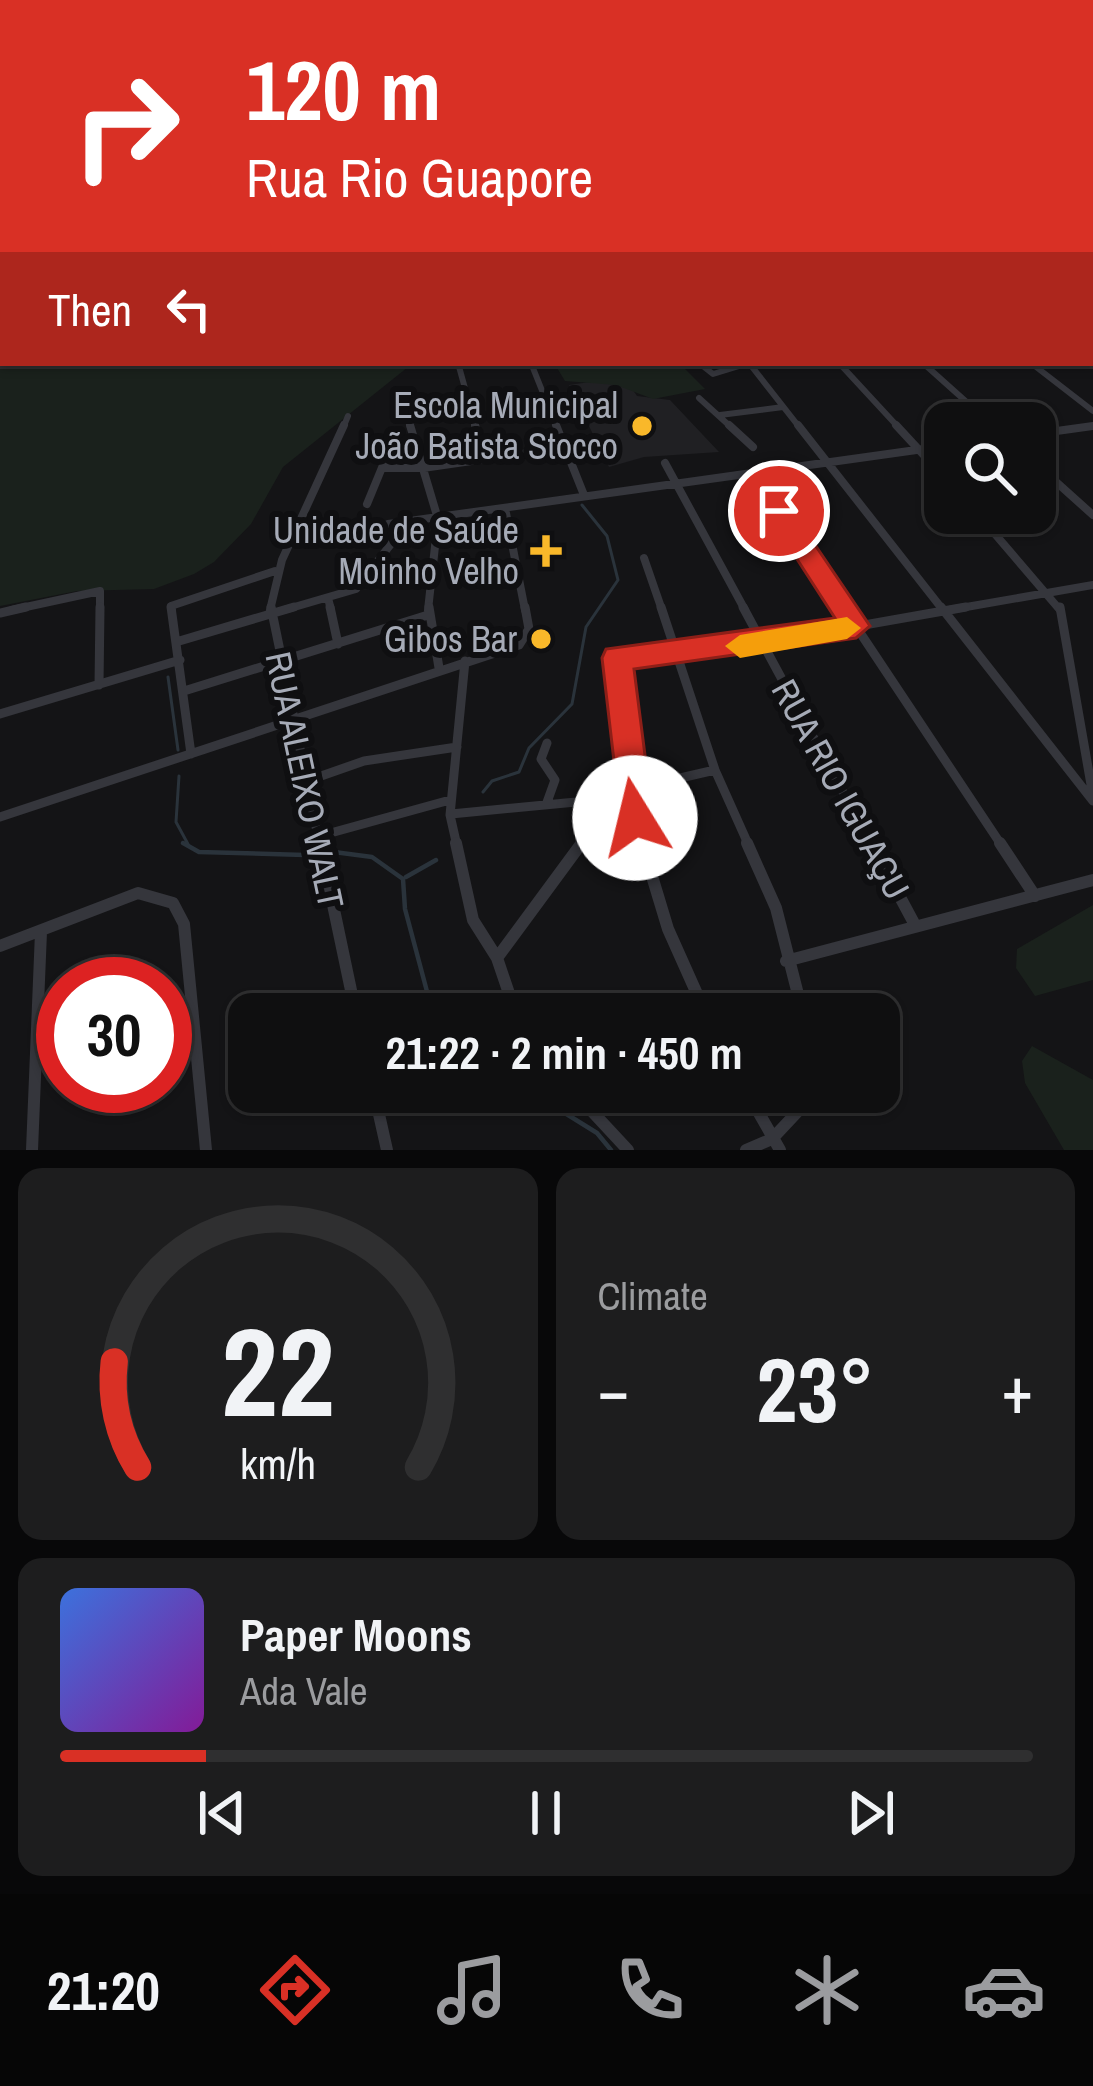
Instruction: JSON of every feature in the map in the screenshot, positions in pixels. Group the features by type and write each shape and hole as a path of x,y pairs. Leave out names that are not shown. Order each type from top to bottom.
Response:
{"street":[{"path":"459,366 484,459"},
{"path":"532,366 584,496"},
{"path":"703,366 713,374 739,366"},
{"path":"751,366 1093,798"},
{"path":"842,366 924,454"},
{"path":"926,366 967,402"},
{"path":"1035,366 1093,412"},
{"path":"699,398 753,447"},
{"path":"719,416 784,406"},
{"name":"RUA ALEIXO WALT","path":"348,416 333,458 275,571 270,611 351,993"},
{"path":"408,420 438,519 428,615 439,668"},
{"path":"1056,431 1093,426"},
{"path":"382,468 423,468 562,448"},
{"path":"388,524 924,449"},
{"path":"367,504 388,453"},
{"name":"RUA RIO IGUAÇU","path":"664,463 915,925"},
{"path":"753,472 1035,896"},
{"path":"1056,482 1093,515"},
{"path":"0,818 526,639 529,628 505,508"},
{"path":"176,642 270,611 328,598 363,583 406,525"},
{"path":"997,534 1059,604 1093,798"},
{"path":"644,558 659,595 673,656 715,770 776,908 796,993"},
{"path":"191,754 171,606 177,600 275,571"},
{"path":"694,993 678,963 640,843 630,792 617,658 762,644 1093,585"},
{"path":"0,613 100,591 99,685"},
{"path":"328,598 338,644"},
{"path":"184,691 428,615"},
{"path":"0,714 180,660"},
{"path":"465,661 450,814 473,920 497,958 509,993"},
{"path":"546,805 555,780 541,759 547,742"},
{"path":"304,782 364,761 458,747"},
{"path":"450,814 630,792 715,770"},
{"path":"316,837 451,800"},
{"path":"497,958 580,844 640,843"},
{"path":"786,961 1093,880"},
{"path":"0,946 138,893 162,892 175,901 184,924 206,1150"},
{"path":"32,1150 40,932"},
{"path":"379,1113 387,1150"},
{"path":"594,1113 628,1150"},
{"path":"759,1113 776,1144"},
{"path":"746,1150 776,1144 800,1113"}],"shaded area":[{"path":"0,366 409,366 283,467 251,524 214,562 194,574 154,589 77,591 0,606"},
{"path":"556,366 682,366 705,389 653,399 616,385 565,381"},
{"name":"Escola Municipal João Batista Stocco","path":"624,377 637,396 670,400 719,452 644,457 609,467 569,385"},
{"path":"1093,905 1093,980 1035,996 1016,968 1017,949"},
{"path":"1032,1046 1093,1080 1093,1150 1064,1150 1025,1083 1022,1061"}],"waterway":[{"path":"483,792 492,781 519,772 529,748 572,704 586,627 618,580 607,536 582,505"},
{"path":"168,677 178,750"},
{"path":"179,776 176,822 189,846"},
{"path":"183,843 199,852 305,855"},
{"path":"334,852 372,857 403,879 405,909 427,993"},
{"path":"406,877 436,860"},
{"path":"565,1113 597,1133 611,1150"}],"slow traffic":[{"path":"740,646 847,628"}],"place":[{"name":"Escola Municipal João Batista Stocco","path":"642,426"},
{"name":"Unidade de Saúde Moinho Velho","path":"546,551"},
{"name":"Gibos Bar","path":"541,639"}],"route":[{"path":"635,818 617,658 673,656 856,626 779,511"}]}
